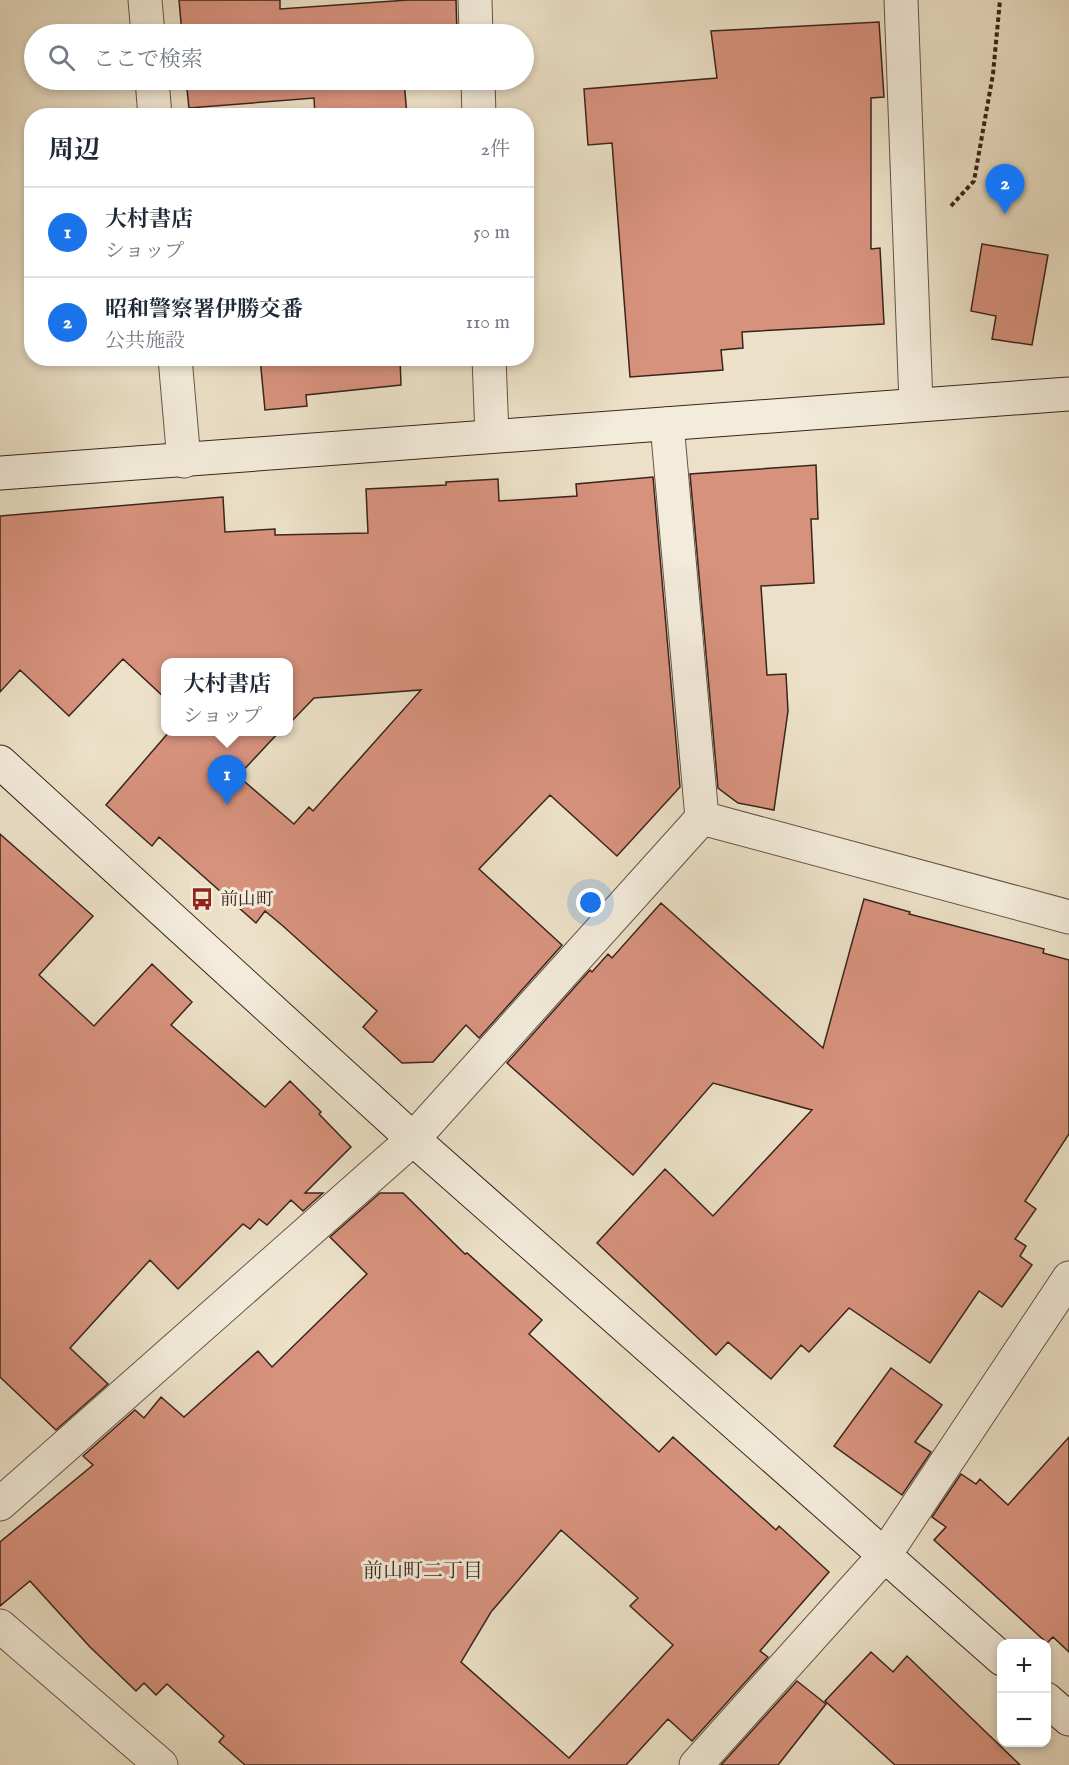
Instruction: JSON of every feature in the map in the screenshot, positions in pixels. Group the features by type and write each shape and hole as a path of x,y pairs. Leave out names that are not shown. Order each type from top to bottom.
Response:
{"street":[{"path":"145,0 147,24"},
{"path":"475,0 476,24"},
{"path":"901,0 916,404"},
{"path":"153,90 154,108"},
{"path":"478,90 479,108"},
{"path":"176,366 184,460"},
{"path":"489,366 492,436"},
{"path":"0,473 1069,394"},
{"path":"0,1504 413,1139 702,818 667,424"},
{"path":"0,762 413,1139 997,1655"},
{"path":"702,818 1069,917"},
{"path":"696,1765 884,1556 1069,1278"},
{"path":"0,1626 161,1765"},
{"path":"1051,1703 1069,1719"}],"path":[{"path":"911,252 974,181 993,74 1000,0"}],"building":[{"path":"179,0 280,0 280,9 408,0 456,0 457,24 181,24"},
{"path":"879,22 884,97 871,98 871,249 880,248 884,324 742,332 743,348 721,350 723,370 630,377 612,143 588,145 584,89 717,78 711,31"},
{"path":"187,90 405,90 406,108 315,108 314,98 189,108"},
{"path":"982,244 1048,255 1032,345 992,339 996,316 971,311"},
{"path":"261,366 400,366 401,385 306,395 307,406 265,410"},
{"path":"816,465 818,519 811,519 814,583 761,586 767,675 786,674 788,711 774,810 738,803 718,788 690,474"},
{"path":"653,477 680,787 617,856 550,795 479,869 562,945 479,1038 466,1025 433,1062 402,1063 363,1027 377,1011 283,926 265,911 256,923 159,837 152,846 106,805 166,736 275,736 238,776 294,824 309,807 313,811 421,690 314,698 293,720 293,658 161,658 161,694 123,659 69,716 20,670 0,692 0,516 223,497 225,532 275,529 275,535 368,533 366,489 446,485 446,482 498,479 499,501 577,496 576,484"},
{"path":"0,834 93,916 39,975 94,1026 152,964 192,1002 171,1025 265,1107 290,1081 351,1147 305,1193 323,1193 303,1211 291,1200 267,1225 259,1219 250,1229 243,1224 178,1289 150,1260 70,1348 108,1384 56,1430 0,1377"},
{"path":"864,899 910,912 909,914 1044,949 1043,953 1069,960 1069,1134 1025,1201 1036,1209 1015,1239 1026,1246 1020,1256 1032,1265 1002,1307 979,1291 930,1363 849,1308 809,1352 801,1345 771,1379 728,1342 716,1355 597,1243 665,1169 713,1216 812,1110 713,1083 633,1175 507,1063 590,970 592,972 608,954 612,958 661,903 823,1048"},
{"path":"380,1193 403,1193 465,1254 467,1253 542,1320 529,1334 659,1452 673,1437 776,1530 779,1526 829,1572 760,1651 768,1657 692,1741 668,1719 626,1765 245,1765 219,1742 224,1736 167,1684 156,1695 144,1683 136,1691 90,1647 30,1581 0,1606 0,1542 93,1465 83,1456 135,1410 144,1418 161,1397 184,1417 258,1351 272,1367 367,1274 330,1237","holes":["561,1530 638,1598 630,1606 673,1645 569,1758 461,1662 491,1612"]},
{"path":"891,1368 942,1405 915,1442 931,1452 902,1495 834,1446"},
{"path":"1069,1437 1069,1652 1053,1637 1043,1639 934,1540 946,1527 932,1517 961,1474 976,1484 980,1479 1008,1505"},
{"path":"871,1652 893,1672 907,1656 997,1743 997,1747 1001,1747 1020,1765 895,1765 825,1701"},
{"path":"797,1681 826,1704 778,1765 721,1765"}],"place":[{"name":"昭和警察署伊勝交番","path":"1005,214"},
{"name":"大村書店","path":"227,805"},
{"name":"前山町","path":"202,899"}],"district":[{"name":"前山町二丁目","path":"423,1570"}]}
